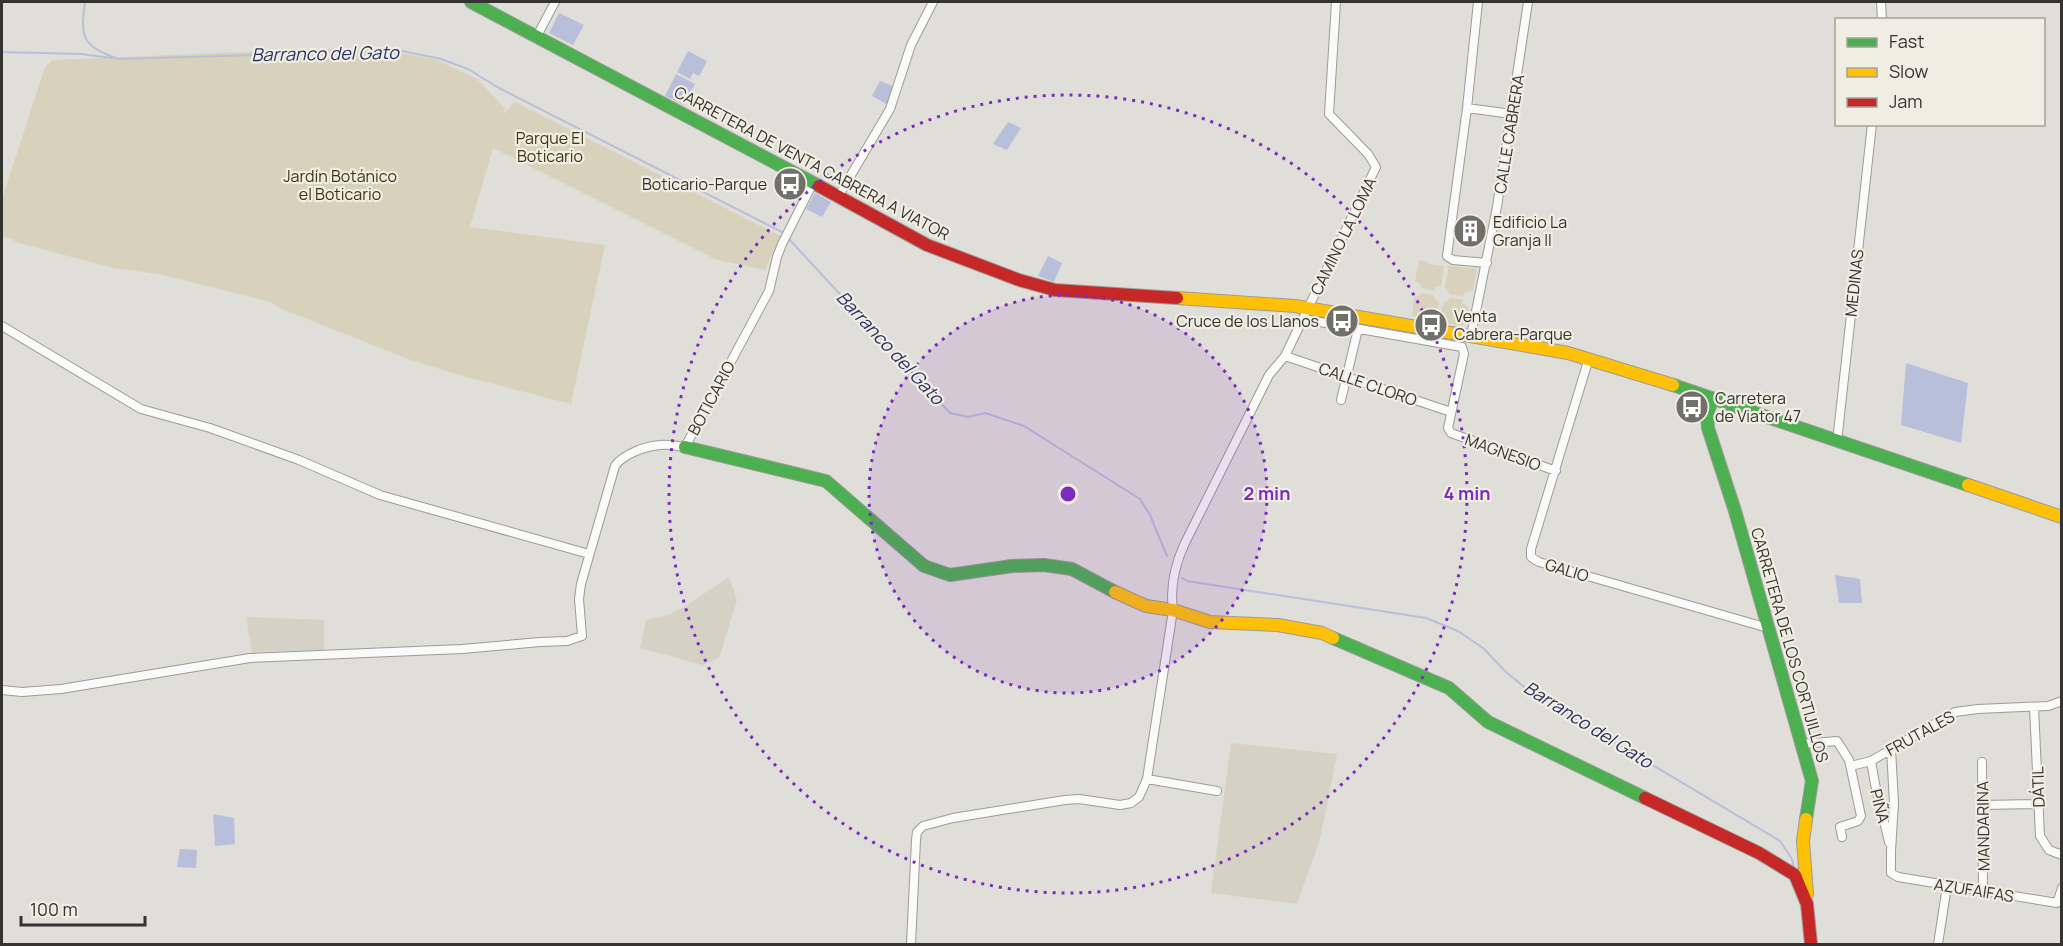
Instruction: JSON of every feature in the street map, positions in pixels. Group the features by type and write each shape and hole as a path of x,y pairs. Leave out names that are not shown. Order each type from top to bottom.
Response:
{"street":[{"name":"CARRETERA DE VENTA CABRERA A VIATOR","path":"471,2 927,245 1019,280 1054,290 1166,296 1306,313 1471,336 1588,358 2061,517"},
{"path":"537,36 555,2"},
{"path":"837,197 890,109 911,45 933,2"},
{"name":"CAMINO LA LOMA","path":"1306,313 1376,167 1368,154 1329,114 1336,2"},
{"path":"1478,2 1467,108 1447,255 1454,260 1487,264"},
{"name":"CALLE CABRERA","path":"1471,336 1487,264 1528,2"},
{"path":"1881,2 1882,18"},
{"path":"1467,108 1512,114"},
{"name":"MEDINAS","path":"1837,442 1872,126"},
{"name":"BOTICARIO","path":"2,690 22,692 62,689 250,658 462,649 567,641 582,636 579,599 589,554 618,460 662,444 685,447 769,291 782,244 813,183"},
{"path":"911,945 916,840 917,832 923,826 953,818 1079,799 1120,805 1131,804 1139,797 1147,779 1173,610 1171,595 1181,552 1269,375 1285,356 1306,313 1358,329 1462,347 1464,354 1451,412"},
{"path":"2,326 141,409 210,428 299,460 380,495 589,554"},
{"path":"1341,400 1358,329"},
{"name":"CALLE CLORO","path":"1285,356 1451,412"},
{"name":"GALIO","path":"1588,358 1531,549 1531,557 1550,566 1768,628"},
{"name":"CARRETERA DE LOS CORTIJILLOS","path":"1712,400 1707,415 1708,428 1812,781 1803,841 1811,945"},
{"name":"MAGNESIO","path":"1451,412 1448,428 1451,433 1556,471"},
{"path":"685,447 826,481 924,566 950,575 1012,566 1044,565 1072,569 1146,606 1173,610 1210,622 1278,625 1322,633 1449,688 1488,723 1748,848 1795,875 1808,904"},
{"name":"FRUTALES","path":"1851,766 1871,761 1954,712 2034,708 2048,706 2061,700"},
{"name":"DÁTIL","path":"2034,708 2040,836 2045,847 2061,855"},
{"path":"1802,744 1837,741 1849,760 1861,816 1858,821 1840,827 1842,837"},
{"path":"1891,750 1894,803 1891,851"},
{"name":"PIÑA","path":"1871,761 1891,851"},
{"name":"MANDARINA","path":"1982,762 1983,890"},
{"path":"1147,779 1216,791"},
{"path":"1983,805 2038,804"},
{"name":"AZUFAIFAS","path":"1891,851 1892,873 1898,877 2057,903 2061,888"},
{"path":"1938,945 1947,886"}],"shaded area":[{"path":"729,577 737,600 719,658 703,665 640,648 646,620 668,615 684,607"},
{"path":"246,617 324,620 324,650 252,652"},
{"path":"1231,743 1337,754 1320,839 1297,904 1211,893"}],"green space":[{"name":"Jardín Botánico el Boticario","path":"368,47 437,60 477,79 505,108 503,115 515,102 781,236 765,270 717,260 493,148 470,227 605,245 571,404 411,360 279,308 271,302 159,274 113,268 19,243 2,235 2,199 45,67 53,60"},
{"path":"1419,260 1444,266 1441,286 1435,288 1434,291 1421,288 1421,285 1415,281"},
{"path":"1449,266 1477,269 1473,290 1464,293 1463,296 1450,294 1445,287"},
{"path":"1421,293 1434,295 1439,302 1435,321 1412,316 1414,297 1420,296"},
{"path":"1450,298 1463,300 1462,302 1469,308 1463,326 1439,322 1443,303"}],"water":[{"path":"559,13 584,25 573,45 549,33"},
{"path":"688,51 707,61 699,76 693,73 690,79 677,72"},
{"path":"676,74 695,84 684,105 665,96"},
{"path":"880,81 893,86 888,105 872,96"},
{"path":"1008,122 1021,128 1007,150 993,144"},
{"path":"815,193 831,202 822,217 806,209"},
{"path":"1048,256 1062,263 1054,282 1038,276"},
{"path":"1906,363 1968,383 1961,443 1901,425"},
{"path":"1835,575 1860,579 1862,603 1839,603"},
{"path":"213,814 234,818 235,844 215,846"},
{"path":"180,849 197,850 196,868 177,867"}],"waterway":[{"name":"Barranco del Gato","path":"85,2 83,25 86,39 90,45 118,59 402,51 441,59 468,69 499,88 782,232"},
{"path":"2,52 81,54 112,58"},
{"name":"Barranco del Gato","path":"788,238 950,413 968,417 985,413 1024,426 1140,499 1150,515 1167,556"},
{"name":"Barranco del Gato","path":"1182,578 1187,581 1426,618 1458,631 1483,648 1530,692 1780,841 1792,859 1794,869"}],"traffic: fast":[{"path":"471,2 819,186"},
{"path":"1673,385 1968,485"},
{"path":"1712,400 1707,415 1708,428 1735,511 1812,781 1806,819"},
{"path":"685,447 826,481 924,566 950,575 1012,566 1044,565 1072,569 1115,592"},
{"path":"1333,638 1449,688 1488,722 1645,798"}],"traffic: slow":[{"path":"1177,298 1295,306 1568,353 1673,385"},
{"path":"1968,485 2062,517"},
{"path":"1115,592 1146,606 1173,610 1210,622 1278,625 1322,633 1333,638"},
{"path":"1806,819 1803,841 1807,894"}],"traffic: jam":[{"path":"819,186 927,245 1019,280 1055,290 1177,298"},
{"path":"1645,798 1759,853 1795,875 1807,904 1811,944"}],"place":[{"name":"Boticario-Parque","path":"790,184"},
{"name":"Edificio La Granja II","path":"1470,231"},
{"name":"Cruce de los Llanos","path":"1342,321"},
{"name":"Venta Cabrera-Parque","path":"1431,325"},
{"name":"Carretera de Viator 47","path":"1692,407"}],"park label":[{"name":"Parque El Boticario","path":"550,147"}]}
